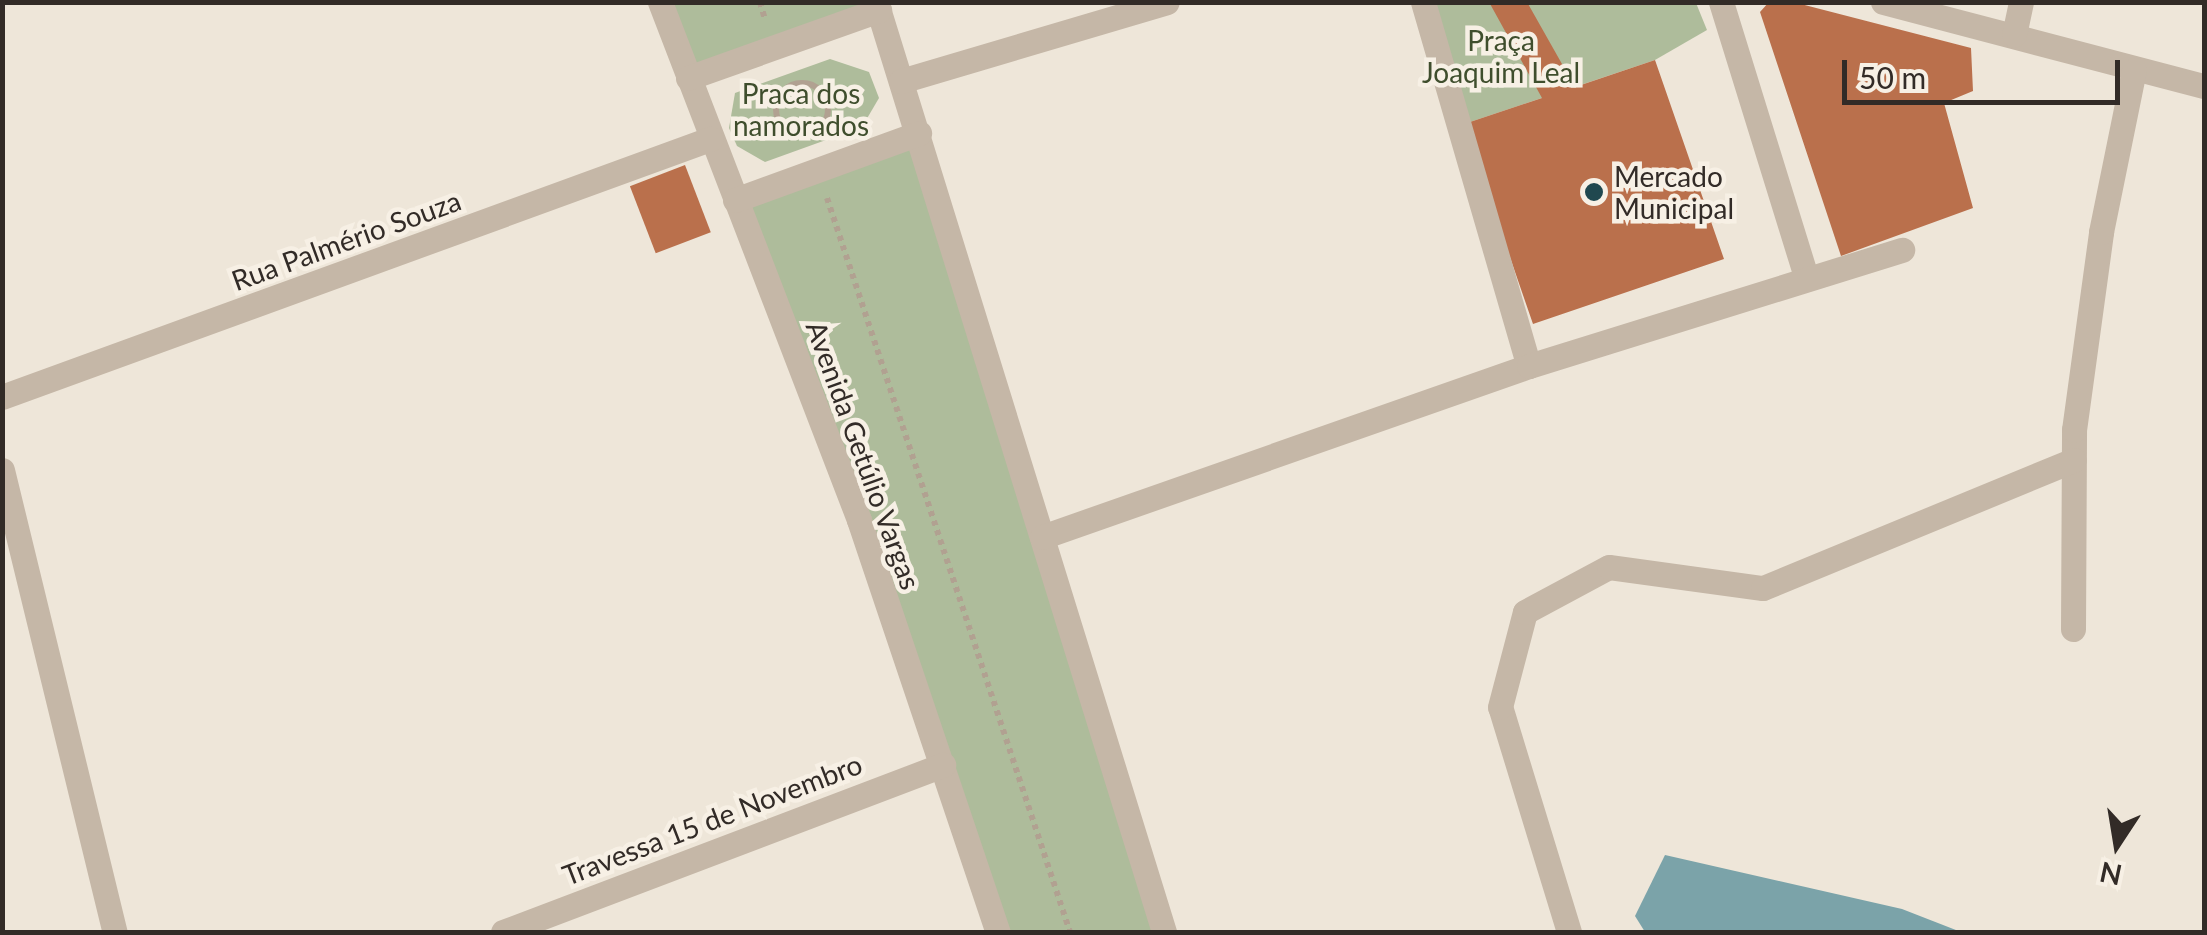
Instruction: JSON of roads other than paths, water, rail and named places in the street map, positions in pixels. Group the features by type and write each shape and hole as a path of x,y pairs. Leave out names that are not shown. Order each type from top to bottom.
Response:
{"street":[{"name":"Avenida Getúlio Vargas","path":"660,2 859,520 998,932"},
{"path":"901,82 1167,2"},
{"path":"1423,2 1529,366"},
{"path":"1721,2 1806,276"},
{"path":"1882,2 2204,86"},
{"path":"2014,36 2021,2"},
{"path":"688,78 878,6 1164,932"},
{"path":"2073,629 2074,460 2101,232 2134,70"},
{"path":"735,200 918,133"},
{"name":"Rua Palmério Souza","path":"2,397 710,139"},
{"path":"1042,537 1529,366 1806,276 1902,250"},
{"path":"1569,932 1500,707 1525,612 1610,567 1763,588 2074,460"},
{"path":"2,470 115,932"},
{"name":"Travessa 15 de Novembro","path":"503,932 943,765"}],"water":[{"path":"1665,855 1902,909 1961,932 1645,932 1635,916"}],"place":[{"name":"Mercado Municipal","path":"1594,192"}],"park label":[{"name":"Praça Joaquim Leal","path":"1501,56"},
{"name":"Praca dos namorados","path":"801,109"}]}
